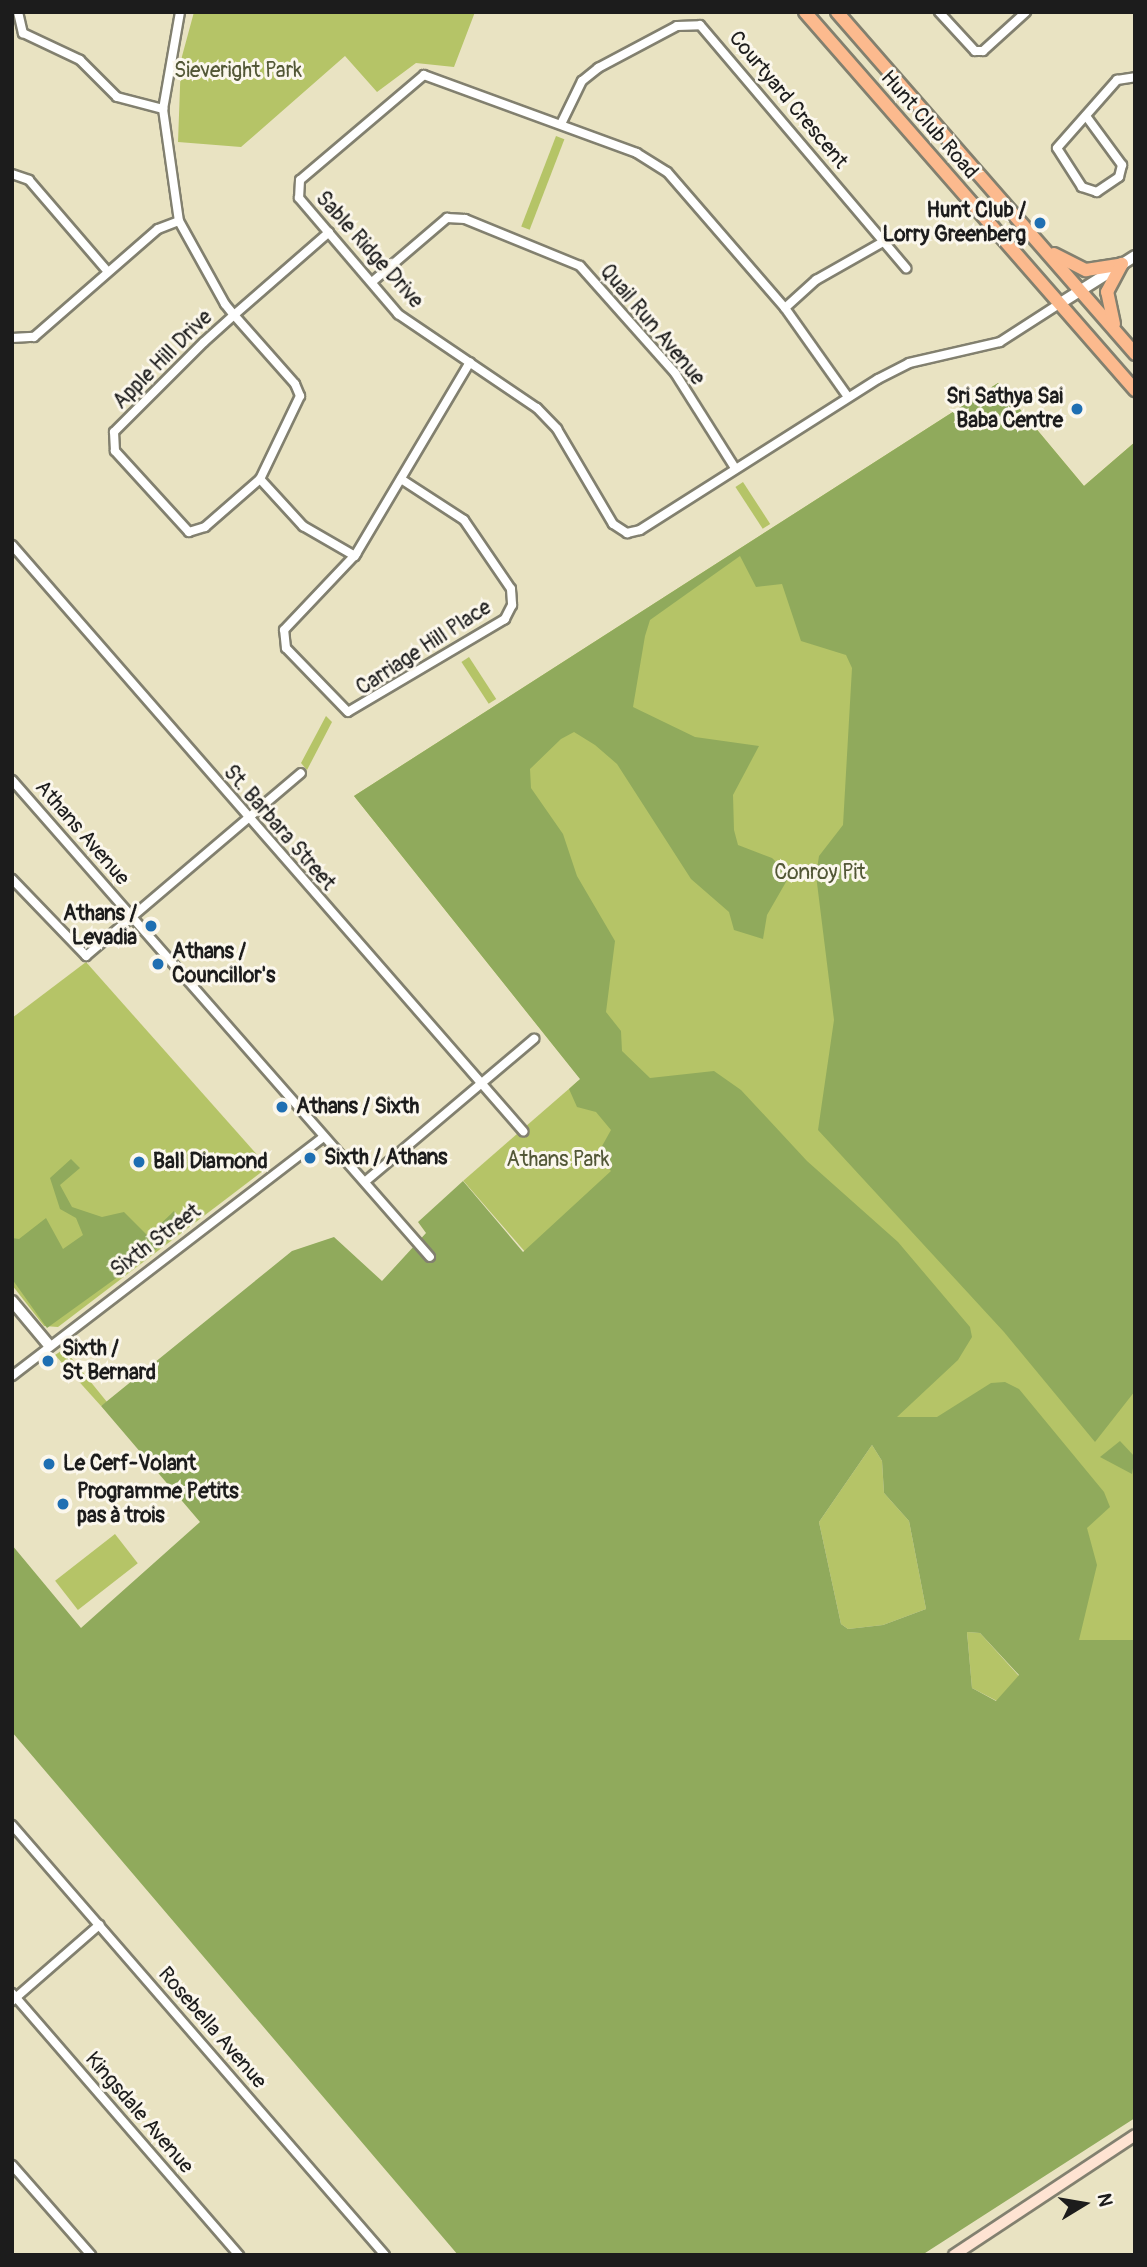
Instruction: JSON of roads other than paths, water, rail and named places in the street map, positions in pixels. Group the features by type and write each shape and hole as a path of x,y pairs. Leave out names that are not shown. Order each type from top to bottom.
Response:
{"main road":[{"name":"Hunt Club Road","path":"805,12 1135,390"},
{"name":"Hunt Club Road","path":"836,12 1135,354"},
{"path":"1040,244 1081,269 1122,264"},
{"path":"1121,338 1107,298 1122,264"},
{"path":"954,2255 1135,2135"}],"street":[{"path":"18,12 23,33 80,60 117,97 163,110"},
{"name":"Apple Hill Drive","path":"180,12 163,110 179,221 197,262 234,315 300,396 260,480 205,527 189,532 111,441 234,315"},
{"path":"939,12 975,51 983,51 1026,12"},
{"name":"Courtyard Crescent","path":"561,124 582,81 598,68 677,26 700,25 906,268"},
{"name":"Sable Ridge Drive","path":"848,397 785,308 667,172 637,153 424,75 300,180 299,198 414,327 470,362 551,423 613,524 627,533 848,397 909,363 1000,342 1059,304"},
{"path":"1086,116 1122,165 1119,177 1097,192 1082,187 1058,155 1060,141 1117,80 1135,77"},
{"path":"12,174 29,180 108,272"},
{"name":"Quail Run Avenue","path":"372,282 447,218 465,219 580,266 675,373 735,468"},
{"path":"12,338 34,337 158,229 179,221"},
{"path":"234,315 329,232"},
{"path":"785,308 816,280 885,241"},
{"path":"1059,304 1135,256"},
{"name":"Carriage Hill Place","path":"401,479 464,520 511,589 510,612 360,710 342,710 286,648 282,636 355,556 470,362"},
{"path":"260,480 303,526 355,556"},
{"name":"St. Barbara Street","path":"12,545 247,819 523,1131"},
{"path":"12,879 80,956 133,919 301,773"},
{"name":"Athans Avenue","path":"12,780 323,1137 367,1180 430,1257"},
{"path":"367,1180 534,1039"},
{"name":"Sixth Street","path":"12,1376 48,1344 323,1137"},
{"path":"12,1301 48,1344"},
{"name":"Rosebella Avenue","path":"12,1825 385,2255"},
{"path":"13,1997 99,1924"},
{"name":"Kingsdale Avenue","path":"13,1997 239,2255"},
{"path":"12,2165 90,2255"}],"place":[{"name":"Hunt Club / Lorry Greenberg","path":"1040,223"},
{"name":"Sri Sathya Sai Baba Centre","path":"1077,409"},
{"name":"Athans / Levadia","path":"151,926"},
{"name":"Athans / Councillor's","path":"158,964"},
{"name":"Athans / Sixth","path":"282,1107"},
{"name":"Sixth / Athans","path":"310,1158"},
{"name":"Ball Diamond","path":"139,1162"},
{"name":"Sixth / St Bernard","path":"48,1361"},
{"name":"Le Cerf-Volant","path":"49,1464"},
{"name":"Programme Petits pas à trois","path":"63,1504"}],"park label":[{"name":"Sieveright Park","path":"238,71"},
{"name":"Conroy Pit","path":"820,873"},
{"name":"Athans Park","path":"558,1160"}]}
